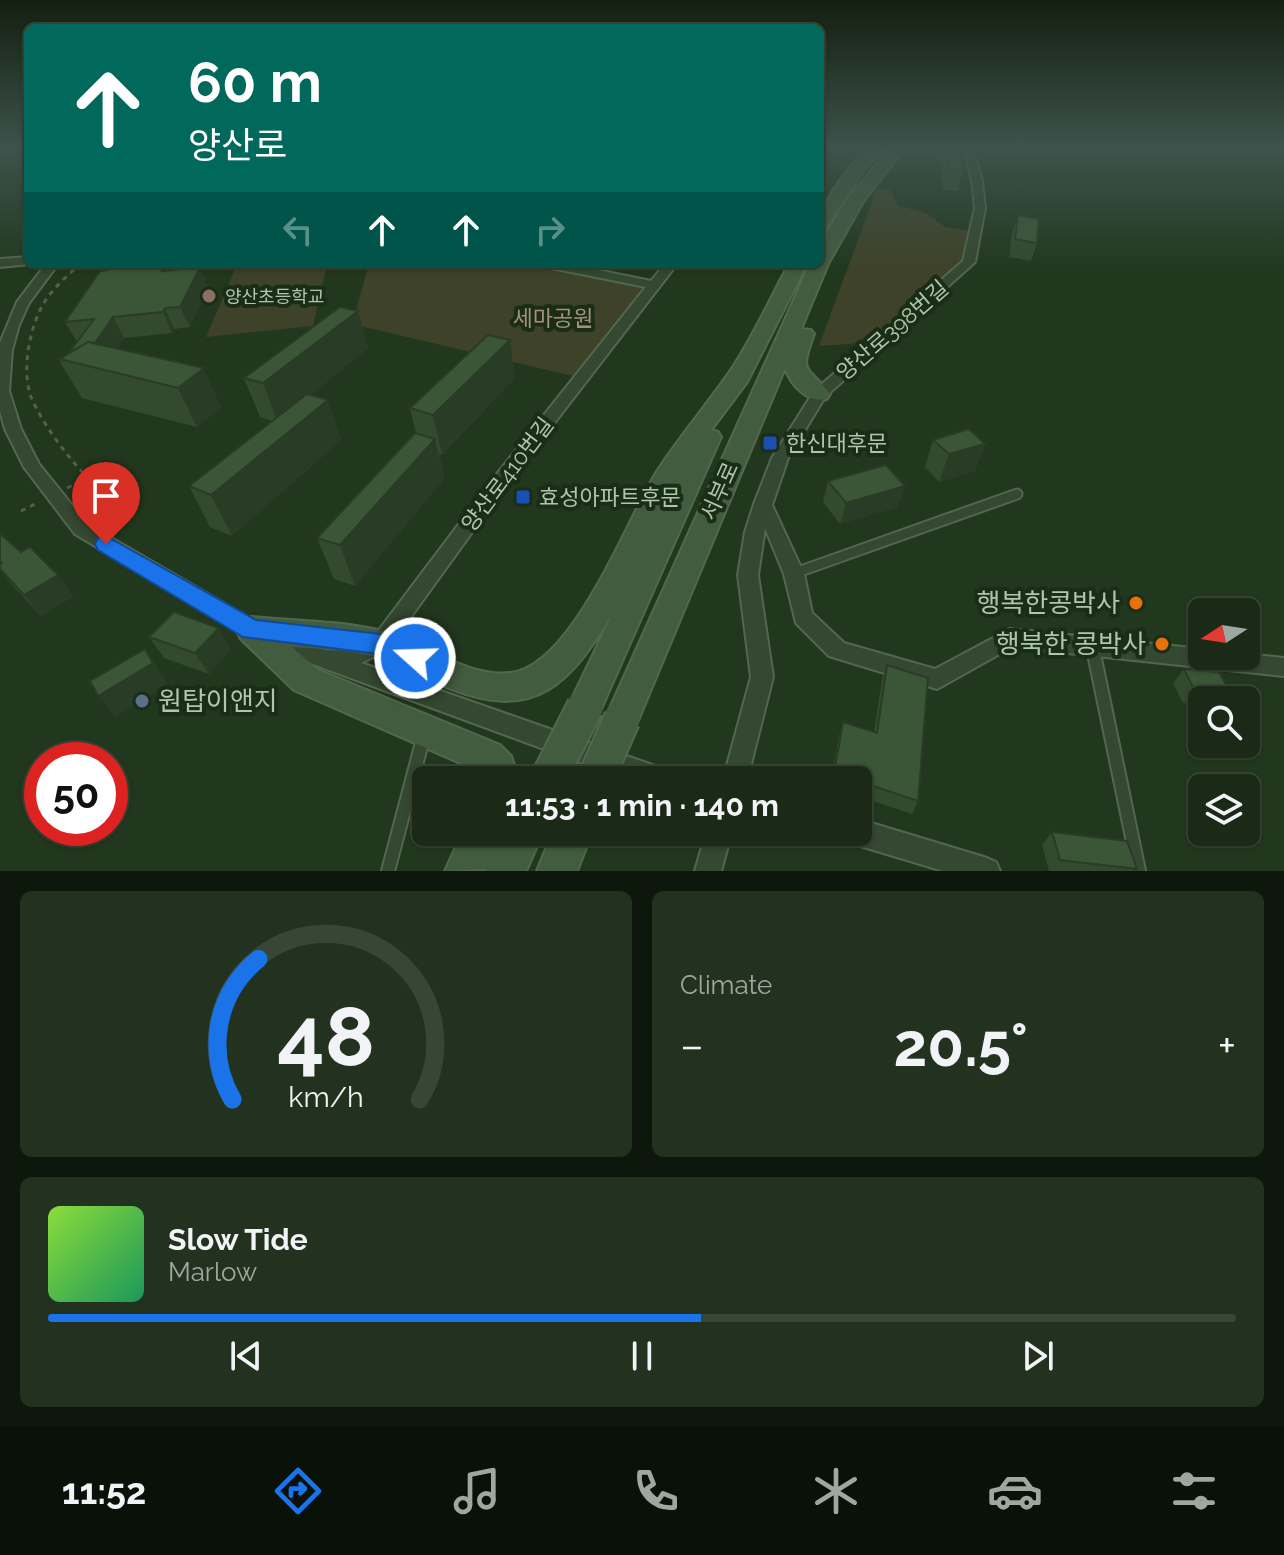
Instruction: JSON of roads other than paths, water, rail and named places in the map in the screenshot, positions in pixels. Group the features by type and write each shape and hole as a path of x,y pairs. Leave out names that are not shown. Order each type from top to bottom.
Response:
{"main road":[{"path":"824,219 845,188"},
{"name":"서부로","path":"824,249 866,188"},
{"path":"811,269 813,309 793,361 795,373 819,394"},
{"name":"서부로","path":"555,766 742,370 811,269"},
{"name":"서부로","path":"601,766 811,269"},
{"path":"252,630 380,644 482,684 511,688 540,680 564,660 584,637 666,478 742,370"},
{"path":"252,630 306,680 487,757 496,766"},
{"path":"465,871 477,846"},
{"path":"506,871 518,846"},
{"path":"557,871 567,846"}],"street":[{"name":"양산로398번길","path":"739,766 762,677 748,575 754,532 789,437 819,394 969,262 980,208 978,188"},
{"path":"0,263 24,261"},
{"path":"49,268 23,302 12,325 5,350 1,391 13,429 32,467 81,529 252,630 296,650 622,766"},
{"path":"570,268 652,285"},
{"name":"양산로410번길","path":"380,644 495,488 667,268"},
{"path":"763,504 794,574 803,617 837,650 937,679 1010,638 1284,667"},
{"path":"330,662 363,653 380,644"},
{"path":"872,837 971,868"},
{"path":"708,871 715,846"}],"lane":[{"path":"794,574 1017,494"},
{"path":"1092,645 1139,871"},
{"path":"388,871 425,731"}],"place":[{"name":"양산초등학교","path":"209,296"},
{"name":"한신대후문","path":"770,443"},
{"name":"효성아파트후문","path":"523,497"},
{"name":"행복한콩박사","path":"1136,603"},
{"name":"행북한 콩박사","path":"1162,644"},
{"name":"원탑이앤지","path":"142,701"}],"park label":[{"name":"세마공원","path":"553,318"}]}
